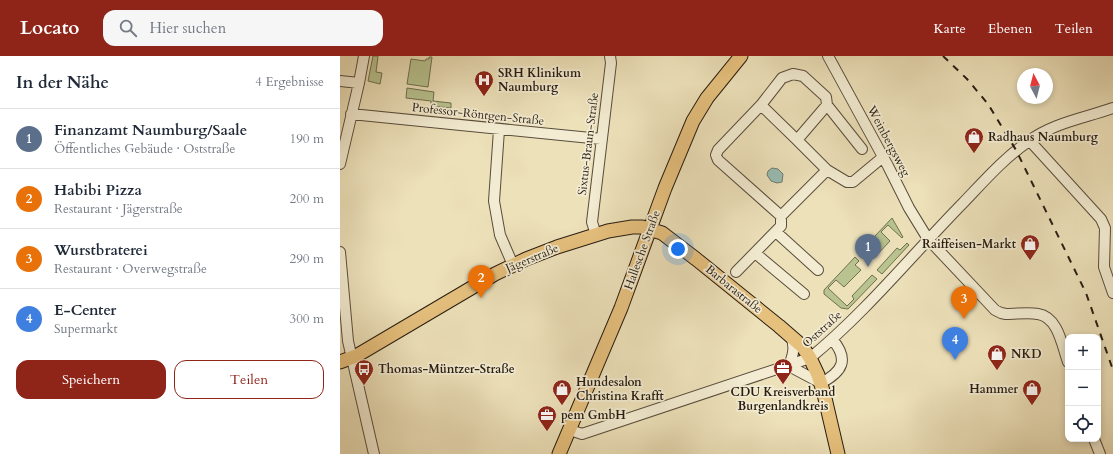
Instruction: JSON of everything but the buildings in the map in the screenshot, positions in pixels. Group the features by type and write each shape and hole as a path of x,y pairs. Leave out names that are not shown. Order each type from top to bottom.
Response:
{"main road":[{"name":"Hallesche Straße","path":"559,454 621,308 650,229 693,121 707,98 741,56"},
{"name":"Jägerstraße","path":"346,360 512,265 540,253 615,229 642,227 650,229"},
{"name":"Barbarastraße","path":"650,229 662,233 696,258 794,338 810,358 821,383 838,454"}],"street":[{"path":"340,164 364,56"},
{"name":"Sixtus-Braun-Straße","path":"596,235 592,222 611,63 610,56"},
{"name":"Weinbergsweg","path":"828,56 909,208 928,239 995,310 1006,314 1036,313 1043,315 1050,321 1059,335 1065,353"},
{"path":"781,216 718,160 716,155 718,150 761,105 782,78 793,74 803,76 826,97 827,105 862,149"},
{"path":"340,81 359,83"},
{"path":"761,105 827,170 847,182 853,182 883,157"},
{"path":"797,140 827,105"},
{"name":"Oststraße","path":"570,430 582,434 810,358 829,342 1004,160 1029,140 1056,126 1113,108"},
{"name":"Professor-Röntgen-Straße","path":"351,114 601,139"},
{"path":"499,130 494,201 500,236 512,265"},
{"path":"1029,140 1101,218 1105,228 1104,267 1110,280 1113,293"},
{"path":"736,272 781,226 781,216 827,170"},
{"path":"776,232 818,270"},
{"path":"340,252 341,277 348,341 346,360 374,454"},
{"path":"755,253 804,294"},
{"path":"794,338 808,345 829,342 840,350 842,359 841,367 835,375 821,383 789,366 793,350 792,340 794,338"},
{"path":"1095,442 1100,454"}],"green space":[{"path":"373,56 378,56 376,72 382,73 380,84 368,81"},
{"path":"429,57 432,57 428,87 407,84 411,59 425,61 426,59 429,59"},
{"path":"407,88 434,92 433,101 451,103 451,108 431,106 431,101 406,98"},
{"path":"892,218 903,237 902,238 888,225 881,232 890,241 873,259 867,253 862,258 858,254"},
{"path":"907,243 909,245 882,274 877,270 897,248 900,250"},
{"path":"855,257 859,261 855,265 861,270 844,287 836,280 828,288 847,306 854,299 852,296 872,275 877,279 848,309 841,308 824,294 824,290"}],"water":[{"path":"772,168 778,169 783,174 782,182 777,183 771,181 767,175 768,171"}],"railway":[{"path":"943,56 967,79 988,104 1016,150 1086,293 1113,370"}],"place":[{"name":"SRH Klinikum Naumburg","path":"484,97"},
{"name":"Radhaus Naumburg","path":"974,154"},
{"name":"Raiffeisen-Markt","path":"1030,261"},
{"name":"Finanzamt Naumburg/Saale","path":"868,267"},
{"name":"Habibi Pizza","path":"481,298"},
{"name":"Wurstbraterei","path":"964,319"},
{"name":"E-Center","path":"955,360"},
{"name":"NKD","path":"997,371"},
{"name":"CDU Kreisverband Burgenlandkreis","path":"783,385"},
{"name":"Thomas-Müntzer-Straße","path":"364,386"},
{"name":"Hundesalon Christina Krafft","path":"562,406"},
{"name":"Hammer","path":"1032,406"},
{"name":"pem GmbH","path":"547,432"}]}
